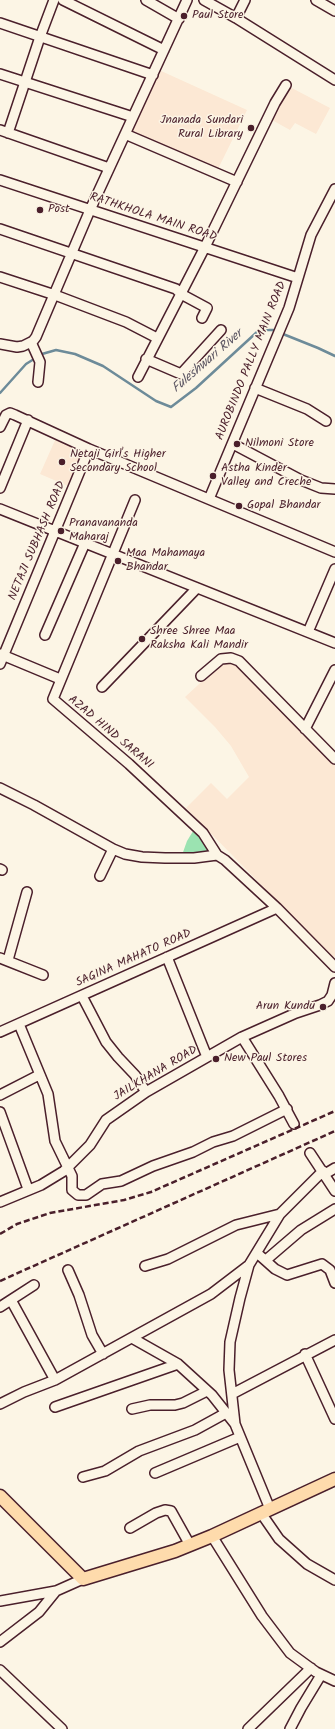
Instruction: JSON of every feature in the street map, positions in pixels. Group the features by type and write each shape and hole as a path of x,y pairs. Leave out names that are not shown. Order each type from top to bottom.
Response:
{"main road":[{"path":"2,1500 41,1536 83,1580 190,1545 335,1479"}],"street":[{"path":"54,0 40,37 26,83 2,131 109,168"},
{"path":"63,0 164,50"},
{"path":"146,0 179,19"},
{"path":"32,346 73,254 90,210 187,0"},
{"path":"204,0 236,18 335,80"},
{"path":"236,18 245,0"},
{"path":"316,0 331,6"},
{"path":"0,23 153,75"},
{"path":"0,74 133,117"},
{"path":"138,377 205,247 275,103 286,85"},
{"path":"125,134 237,182"},
{"name":"RATHKHOLA MAIN ROAD","path":"0,180 298,278"},
{"name":"AUROBINDO PALLY MAIN ROAD","path":"210,499 282,325 311,235 335,189"},
{"path":"0,230 176,289 181,294 207,308 202,318"},
{"path":"0,277 55,295 126,322 158,338"},
{"path":"146,359 181,374 220,330"},
{"path":"0,344 17,347 32,346"},
{"path":"32,346 40,362 38,382"},
{"path":"255,388 307,409 326,421"},
{"path":"0,427 4,416 8,414 28,420 89,449 335,552"},
{"path":"0,488 28,420"},
{"path":"233,444 301,480 321,488 335,489"},
{"name":"NETAJI SUBHASH ROAD","path":"1,658 89,449"},
{"name":"AZAD HIND SARANI","path":"135,500 52,698 54,702 129,764 203,832 217,854"},
{"path":"0,509 335,643"},
{"path":"45,635 85,543"},
{"path":"308,632 335,569"},
{"path":"102,687 197,588"},
{"path":"1,658 60,679"},
{"path":"201,676 221,659 235,659 335,759"},
{"path":"305,729 335,670"},
{"path":"0,788 113,849 132,856 194,858 217,854 277,908 335,967"},
{"path":"100,876 113,849"},
{"path":"28,892 4,959 43,975"},
{"name":"SAGINA MAHATO ROAD","path":"0,1032 277,908"},
{"path":"167,957 207,1057"},
{"name":"JAILKHANA ROAD","path":"0,1202 54,1178 67,1169 90,1145 106,1120 146,1092 242,1037 296,1013 328,1001 332,995 335,983"},
{"path":"82,996 106,1042 135,1075 146,1092"},
{"path":"19,1024 39,1076 48,1094 55,1141 67,1169 72,1176 72,1190 74,1193 82,1196 102,1184 121,1181 153,1166 193,1152 212,1142 233,1136 287,1109"},
{"path":"242,1037 287,1109 294,1124"},
{"path":"0,1095 39,1076"},
{"path":"0,1112 28,1189"},
{"path":"310,1153 335,1191"},
{"path":"335,1168 324,1173 280,1214 249,1265 230,1342 229,1370 235,1424 266,1511 279,1539 307,1564 335,1580"},
{"path":"266,1260 301,1230 335,1209"},
{"path":"145,1266 168,1259 236,1225 280,1214"},
{"path":"257,1253 281,1273 287,1275 322,1264 330,1270 335,1283"},
{"path":"0,1404 24,1392 55,1380 211,1294 249,1265"},
{"path":"68,1270 79,1295 92,1335 102,1354"},
{"path":"0,1307 34,1285"},
{"path":"11,1300 55,1380"},
{"path":"132,1338 178,1364 207,1391 235,1424"},
{"path":"232,1394 305,1354 335,1340"},
{"path":"305,1354 335,1419"},
{"path":"55,1407 178,1364"},
{"path":"132,1409 150,1405 179,1404 207,1391"},
{"path":"83,1477 104,1471 139,1451 195,1430 226,1413"},
{"path":"155,1473 240,1437"},
{"path":"130,1528 156,1513 164,1510 171,1511 190,1545"},
{"path":"212,1536 262,1616 290,1653 321,1675 335,1681"},
{"path":"0,1601 56,1591 83,1580"},
{"path":"0,1642 38,1612 56,1591"},
{"path":"248,1729 311,1668"},
{"path":"0,1670 62,1729"},
{"path":"290,1729 321,1675"}],"shaded area":[{"path":"159,70 247,110 217,171 130,132"},
{"path":"288,86 330,108 316,134 295,123 290,130 272,120 273,112"},
{"name":"Netaji Girl's Higher Secondary School","path":"56,438 84,451 68,486 40,474"},
{"path":"226,661 236,665 335,765 335,957 331,956 186,808 211,783 227,799 249,777 231,746 215,727 185,697 223,662"}],"green space":[{"path":"195,828 210,851 208,853 182,855 187,841"}],"waterway":[{"name":"Fuleshwari River","path":"0,393 26,364 42,354 56,350 75,354 103,366 156,401 171,407 196,388 257,332 273,330 335,356"}],"railway":[{"path":"0,1234 17,1224 50,1213 124,1200 151,1192 335,1111"},
{"path":"0,1281 335,1131"}],"place":[{"name":"Paul Store","path":"184,16"},
{"name":"Jnanada Sundari Rural Library","path":"251,128"},
{"name":"Post","path":"40,210"},
{"name":"Nilmoni Store","path":"237,444"},
{"name":"Netaji Girl's Higher Secondary School","path":"62,462"},
{"name":"Astha Kinder Valley and Creche","path":"213,476"},
{"name":"Gopal Bhandar","path":"239,506"},
{"name":"Pranavananda Maharaj","path":"61,531"},
{"name":"Maa Mahamaya Bhandar","path":"118,561"},
{"name":"Shree Shree Maa Raksha Kali Mandir","path":"142,639"},
{"name":"Arun Kundu","path":"323,1007"},
{"name":"New Paul Stores","path":"216,1059"}]}
